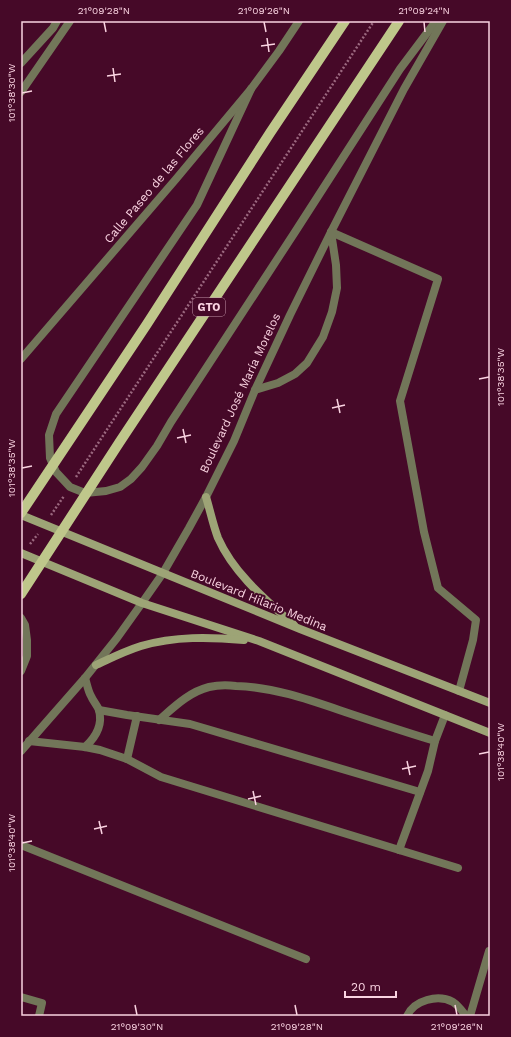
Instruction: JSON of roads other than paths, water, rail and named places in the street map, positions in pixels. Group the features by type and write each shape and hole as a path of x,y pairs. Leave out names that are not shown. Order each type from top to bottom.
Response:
{"main road":[{"path":"21,514 345,21"},
{"name":"GTO","path":"21,594 119,443 399,21"},
{"path":"206,497 218,538 230,560 247,581 268,602 300,630"},
{"name":"Boulevard Hilario Medina","path":"21,514 44,525 300,630 490,703"},
{"path":"22,554 142,603 259,641 490,733"},
{"path":"96,664 141,646 166,640 219,638 259,641"}],"street":[{"path":"21,63 58,21"},
{"path":"21,92 70,21"},
{"name":"Calle Paseo de las Flores","path":"21,360 251,89 299,21"},
{"path":"251,89 196,205 56,414 49,435 50,458 56,472 70,487 85,493 106,491 120,487 131,479 142,467 400,69 436,21"},
{"name":"Boulevard José María Morelos","path":"21,751 96,664 142,603 189,528 234,441 256,390 331,232 404,89 443,21"},
{"path":"256,390 278,383 295,374 307,364 323,337 332,312 337,288 336,265 331,232"},
{"path":"331,232 438,280 400,401 424,532 438,588 476,620 473,640 459,691"},
{"path":"21,618 25,625 27,656 21,671"},
{"path":"84,678 91,697 99,710 100,719 96,735 85,747"},
{"path":"159,720 178,703 192,694 209,687 246,686 264,688 304,698 435,741"},
{"path":"99,710 190,724 211,729 420,792"},
{"path":"127,759 137,716"},
{"path":"399,850 428,771 435,741 445,716"},
{"path":"29,741 100,750 127,759 161,777 458,868"},
{"path":"21,845 306,959"},
{"path":"470,1016 489,951"},
{"path":"21,997 42,1002 39,1016"},
{"path":"407,1016 416,1005 425,1000 446,999 454,1003 466,1016"}]}
